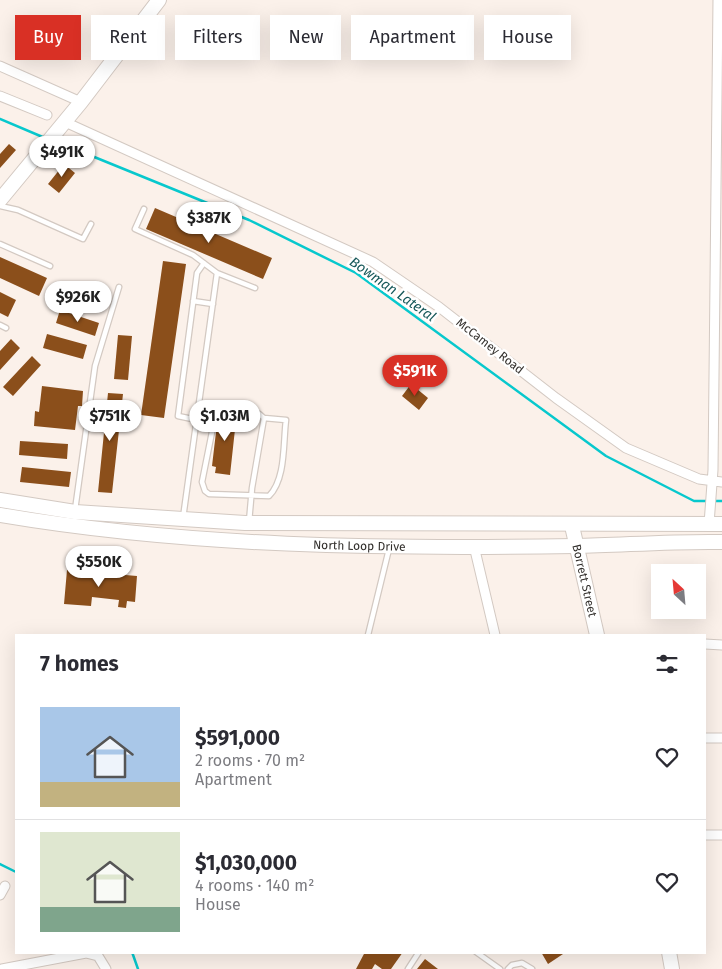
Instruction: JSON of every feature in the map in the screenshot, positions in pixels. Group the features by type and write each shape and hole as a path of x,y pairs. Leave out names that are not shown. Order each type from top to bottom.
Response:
{"main road":[{"path":"0,200 81,102 159,0"},
{"name":"North Loop Drive","path":"0,500 75,512 249,523 433,523 572,526 714,520"},
{"name":"North Loop Drive","path":"0,514 102,531 322,543 576,546 722,542"},
{"path":"322,543 325,524"},
{"name":"Borrett Street","path":"572,526 597,634"},
{"path":"668,954 672,969"}],"street":[{"path":"714,520 712,484 719,137 720,25 718,0"},
{"path":"0,66 81,102"},
{"path":"0,96 47,115"},
{"name":"McCamey Road","path":"63,124 373,262 439,307 556,398 626,448 712,484 722,482"},
{"path":"474,546 494,634"},
{"path":"706,644 722,644"},
{"path":"706,738 722,738"},
{"path":"706,834 722,835"},
{"path":"0,895 5,886"},
{"path":"2,969 81,954"},
{"path":"90,954 98,956 106,969"}],"lane":[{"path":"0,206 18,210 83,239 91,224"},
{"path":"144,209 135,229 193,255 218,273 256,288"},
{"path":"0,244 50,266"},
{"path":"197,420 178,416 197,273 204,263"},
{"path":"183,519 218,273"},
{"path":"75,512 95,366 119,287"},
{"path":"193,301 213,304"},
{"path":"0,325 6,328"},
{"path":"225,404 236,406 258,412 264,418 286,420 280,468 276,485 269,496 209,494 205,492 202,482 217,407 225,404"},
{"path":"249,523 251,496 264,418"},
{"path":"368,634 390,545"},
{"path":"408,969 418,954"},
{"path":"479,954 500,969"},
{"path":"508,969 512,965 522,963 532,969"}],"building":[{"path":"9,144 16,150 0,168 0,154"},
{"path":"64,164 75,173 59,193 48,184"},
{"path":"155,208 272,258 263,279 146,229"},
{"path":"0,257 47,278 39,296 0,278"},
{"path":"163,261 186,264 164,418 141,415"},
{"path":"0,292 16,300 8,317 0,313"},
{"path":"60,310 99,323 95,336 56,323"},
{"path":"47,334 87,345 83,359 43,348"},
{"path":"118,335 132,336 128,380 114,379"},
{"path":"11,339 20,348 0,370 0,351"},
{"path":"32,356 41,365 13,396 3,387"},
{"path":"411,384 428,398 419,410 402,396"},
{"path":"42,386 83,391 82,406 78,406 75,430 34,426 35,411 39,412"},
{"path":"108,393 123,394 112,493 98,492"},
{"path":"222,409 237,411 230,475 215,473 216,467 212,466 216,432"},
{"path":"20,441 68,444 67,459 19,455"},
{"path":"22,467 71,472 69,487 20,482"},
{"path":"67,570 137,576 135,602 127,601 126,608 118,607 119,600 92,597 91,606 64,604"},
{"path":"364,954 402,954 391,969 382,969 375,964 372,969 356,969"},
{"path":"542,954 563,954 548,964"},
{"path":"425,959 438,969 417,969"}],"waterway":[{"name":"Bowman Lateral","path":"0,119 45,138"},
{"name":"Bowman Lateral","path":"55,141 249,220 356,273 606,456 694,501 708,501"},
{"name":"Bowman Lateral","path":"714,501 722,501"},
{"path":"0,864 15,872"},
{"path":"133,954 138,969"}]}
